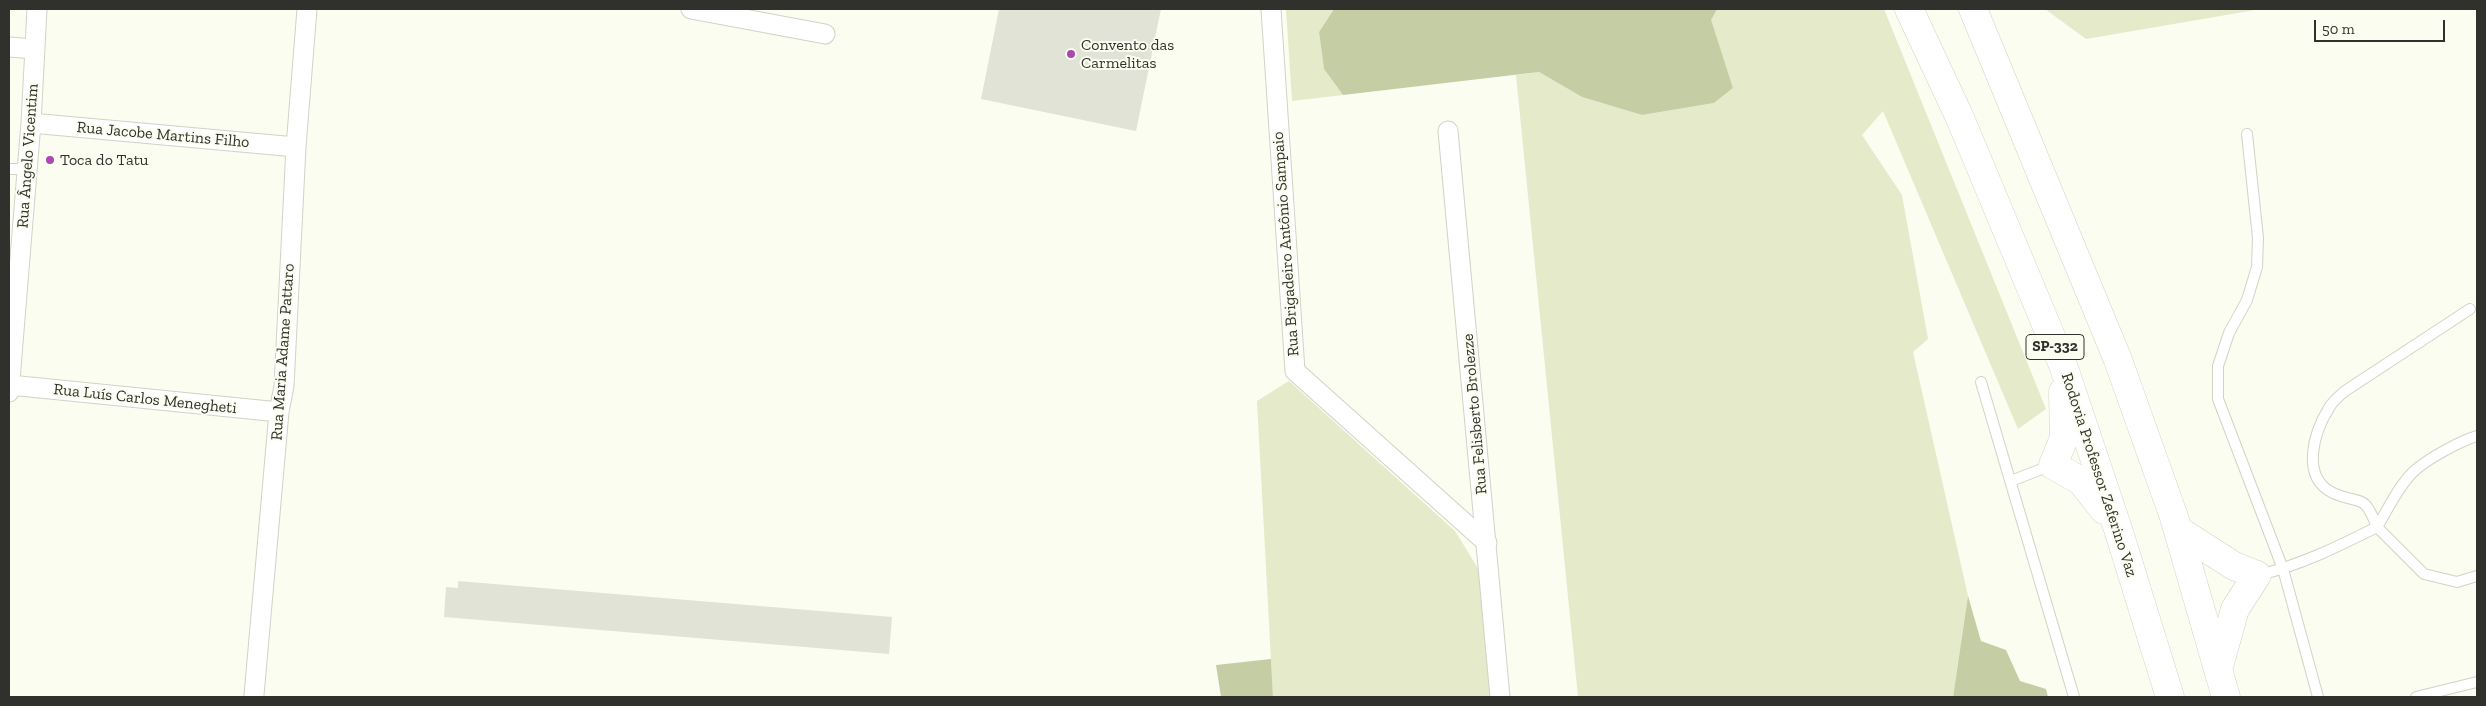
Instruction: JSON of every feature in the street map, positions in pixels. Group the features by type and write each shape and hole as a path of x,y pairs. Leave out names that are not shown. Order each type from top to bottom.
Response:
{"highway":[{"name":"Rodovia Professor Zeferino Vaz","path":"1909,9 1960,118 2062,365 2118,530 2170,697"},
{"name":"SP-332","path":"1972,9 2118,360 2178,530 2226,697"},
{"path":"2062,365 2064,438 2053,465 2081,481 2118,530"},
{"path":"2178,530 2234,566 2270,572"},
{"path":"2218,670 2235,609 2270,572"}],"street":[{"name":"Rua Ângelo Vicentim","path":"9,389 28,169 37,9"},
{"name":"Rua Maria Adame Pattaro","path":"254,695 284,386 296,147 307,9"},
{"path":"691,9 825,34"},
{"name":"Rua Brigadeiro Antônio Sampaio","path":"1270,9 1295,371 1487,543"},
{"path":"9,47 35,49"},
{"name":"Rua Jacobe Martins Filho","path":"31,124 296,147"},
{"name":"Rua Felisberto Brolezze","path":"1448,131 1500,697"},
{"name":"Rua Luís Carlos Menegheti","path":"9,389 280,412"}],"lane":[{"path":"2247,134 2258,238 2257,268 2247,300 2230,333 2218,366 2218,399 2270,572 2318,697"},
{"path":"9,169 28,169"},
{"path":"2470,309 2345,391 2329,406 2317,431 2312,453 2315,475 2332,492 2356,499 2370,508 2378,527 2424,574 2457,582 2477,576"},
{"path":"1981,382 2074,697"},
{"path":"2270,572 2314,557 2378,527 2396,494 2414,472 2462,440 2477,436"},
{"path":"2011,481 2053,465"},
{"path":"2416,697 2477,682"}],"green space":[{"path":"1286,9 1334,9 1319,32 1324,69 1343,95 1292,101"},
{"path":"1334,9 1717,9 1711,20 1733,88 1714,103 1642,115 1582,97 1539,72 1343,95 1324,69 1319,32"},
{"path":"1717,9 1884,9 2046,409 2018,429 1883,111 1862,135 1902,195 1928,339 1913,352 1968,596 1953,697 1578,697 1516,75 1539,72 1582,97 1642,115 1714,103 1733,88 1710,20"},
{"path":"2045,9 2261,9 2086,39"},
{"path":"1289,381 1455,531 1479,570 1490,697 1273,697 1257,401"},
{"path":"1968,596 1981,641 2006,650 2020,681 2046,689 2048,697 1953,697"},
{"path":"1271,659 1273,697 1221,697 1216,665"}],"building":[{"name":"Convento das Carmelitas","path":"999,9 1161,9 1136,131 981,99"},
{"path":"458,581 892,617 889,654 444,617 446,587 458,588"}],"place":[{"name":"Convento das Carmelitas","path":"1071,54"},
{"name":"Toca do Tatu","path":"50,160"}]}
